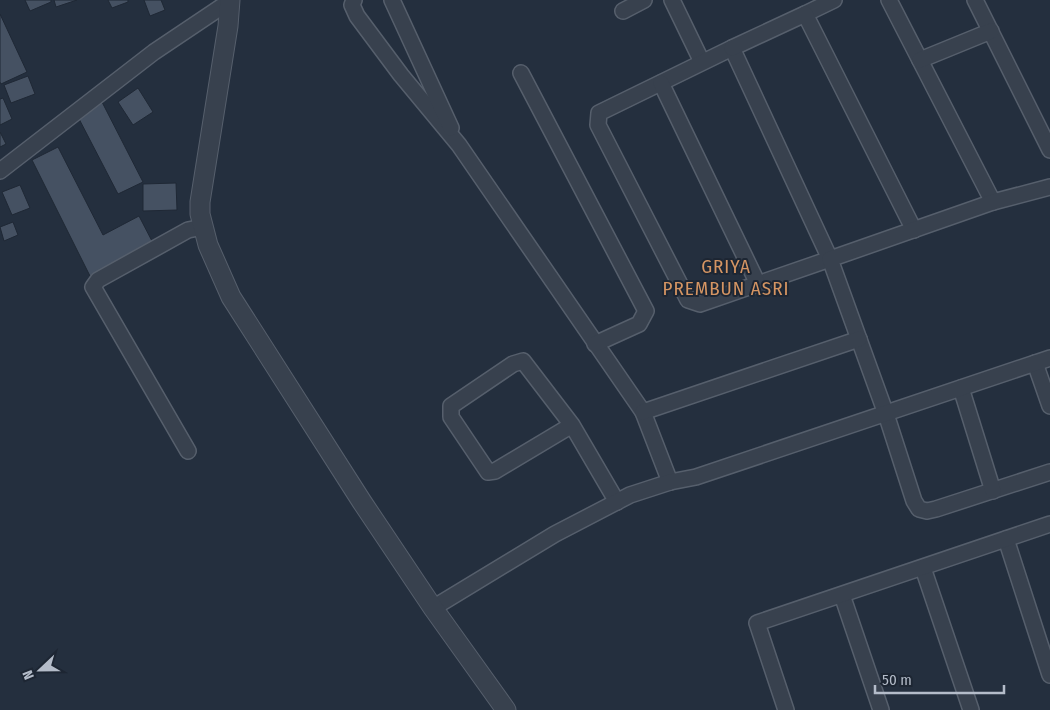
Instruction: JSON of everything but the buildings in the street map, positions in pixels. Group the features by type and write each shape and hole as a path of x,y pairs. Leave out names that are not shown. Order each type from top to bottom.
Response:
{"street":[{"path":"0,172 154,52 230,0"},
{"path":"230,0 228,26 200,202 203,227 208,246 231,297 362,502 433,608 506,710"},
{"path":"354,0 352,5 365,28 459,145 643,412 670,482"},
{"path":"392,0 459,145"},
{"path":"623,11 644,0"},
{"path":"672,0 702,62"},
{"path":"834,0 599,113 598,125 688,300 700,304 993,202 1050,187"},
{"path":"889,0 993,202"},
{"path":"975,0 1050,150"},
{"path":"805,14 914,230"},
{"path":"920,60 991,32"},
{"path":"732,48 830,259 886,414 914,501 919,509 927,511 936,509 1050,472"},
{"path":"521,73 646,311 639,324 595,344"},
{"path":"661,83 758,284"},
{"path":"188,452 93,287 98,280 188,230 203,227"},
{"path":"643,412 859,339"},
{"path":"433,608 555,534 630,495 670,482 696,477 1050,358"},
{"path":"572,425 495,471 488,472 451,417 451,406 513,364 523,361 572,425 618,502"},
{"path":"1035,363 1050,406"},
{"path":"961,388 993,491"},
{"path":"786,710 757,623 1050,524"},
{"path":"1006,539 1050,675"},
{"path":"923,568 971,710"},
{"path":"842,595 881,710"}],"district":[{"name":"GRIYA PREMBUN ASRI","path":"726,277"}]}
